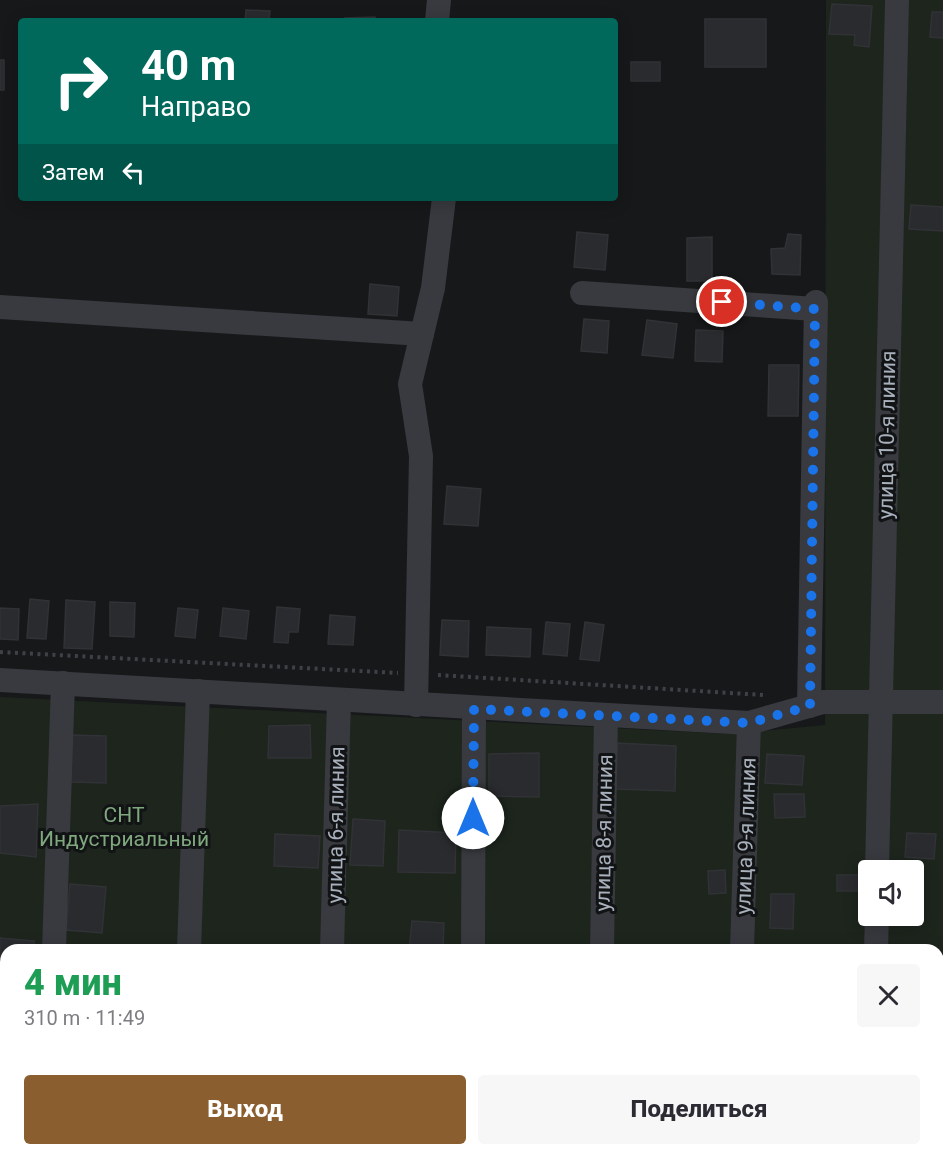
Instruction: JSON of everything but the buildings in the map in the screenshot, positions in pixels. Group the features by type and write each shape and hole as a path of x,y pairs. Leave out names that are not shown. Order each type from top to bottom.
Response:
{"street":[{"path":"437,18 439,0"},
{"name":"улица 10-я линия","path":"878,860 897,0"},
{"path":"416,705 422,456 410,384 433,288 444,201"},
{"path":"582,293 815,305 810,706"},
{"path":"0,307 422,334"},
{"path":"0,680 749,723 823,702 943,702"},
{"path":"54,944 63,683"},
{"path":"189,944 198,691"},
{"name":"улица 6-я линия","path":"332,944 339,700"},
{"path":"473,944 474,709"},
{"name":"улица 8-я линия","path":"602,944 606,716"},
{"name":"улица 9-я линия","path":"742,944 749,723"},
{"path":"876,944 877,926"}],"green space":[{"name":"СНТ Индустриальный","path":"826,0 943,0 943,944 0,944 0,697 731,734 825,725"}],"route":[{"path":"473,818 474,709 749,723 810,706 815,309 722,302"}]}
